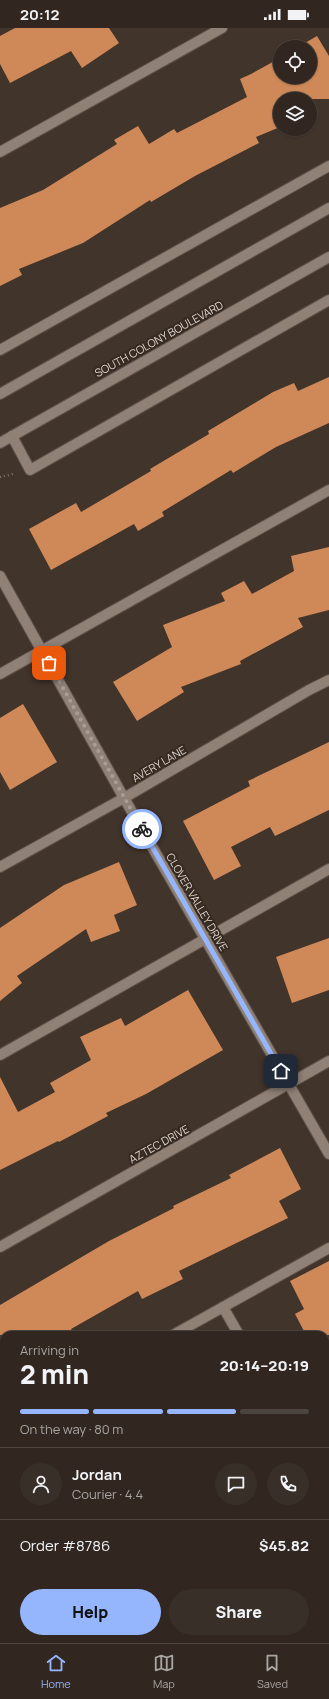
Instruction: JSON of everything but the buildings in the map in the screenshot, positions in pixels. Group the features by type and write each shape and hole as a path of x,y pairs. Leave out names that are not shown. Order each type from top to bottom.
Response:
{"street":[{"path":"0,152 222,28"},
{"path":"0,350 329,166"},
{"path":"0,394 329,208"},
{"name":"SOUTH COLONY BOULEVARD","path":"0,443 329,257"},
{"path":"12,436 30,470 329,300"},
{"path":"0,674 41,649 329,490"},
{"name":"CLOVER VALLEY DRIVE","path":"0,576 124,798 329,1154"},
{"name":"AVERY LANE","path":"0,867 124,798 309,690 329,680"},
{"path":"0,1055 204,938 329,869"},
{"name":"AZTEC DRIVE","path":"0,1247 329,1061"},
{"path":"180,1331 329,1248"},
{"path":"223,1307 237,1331"}],"way so far":[{"path":"49,663 142,829"}],"route":[{"path":"142,829 281,1071"}]}
